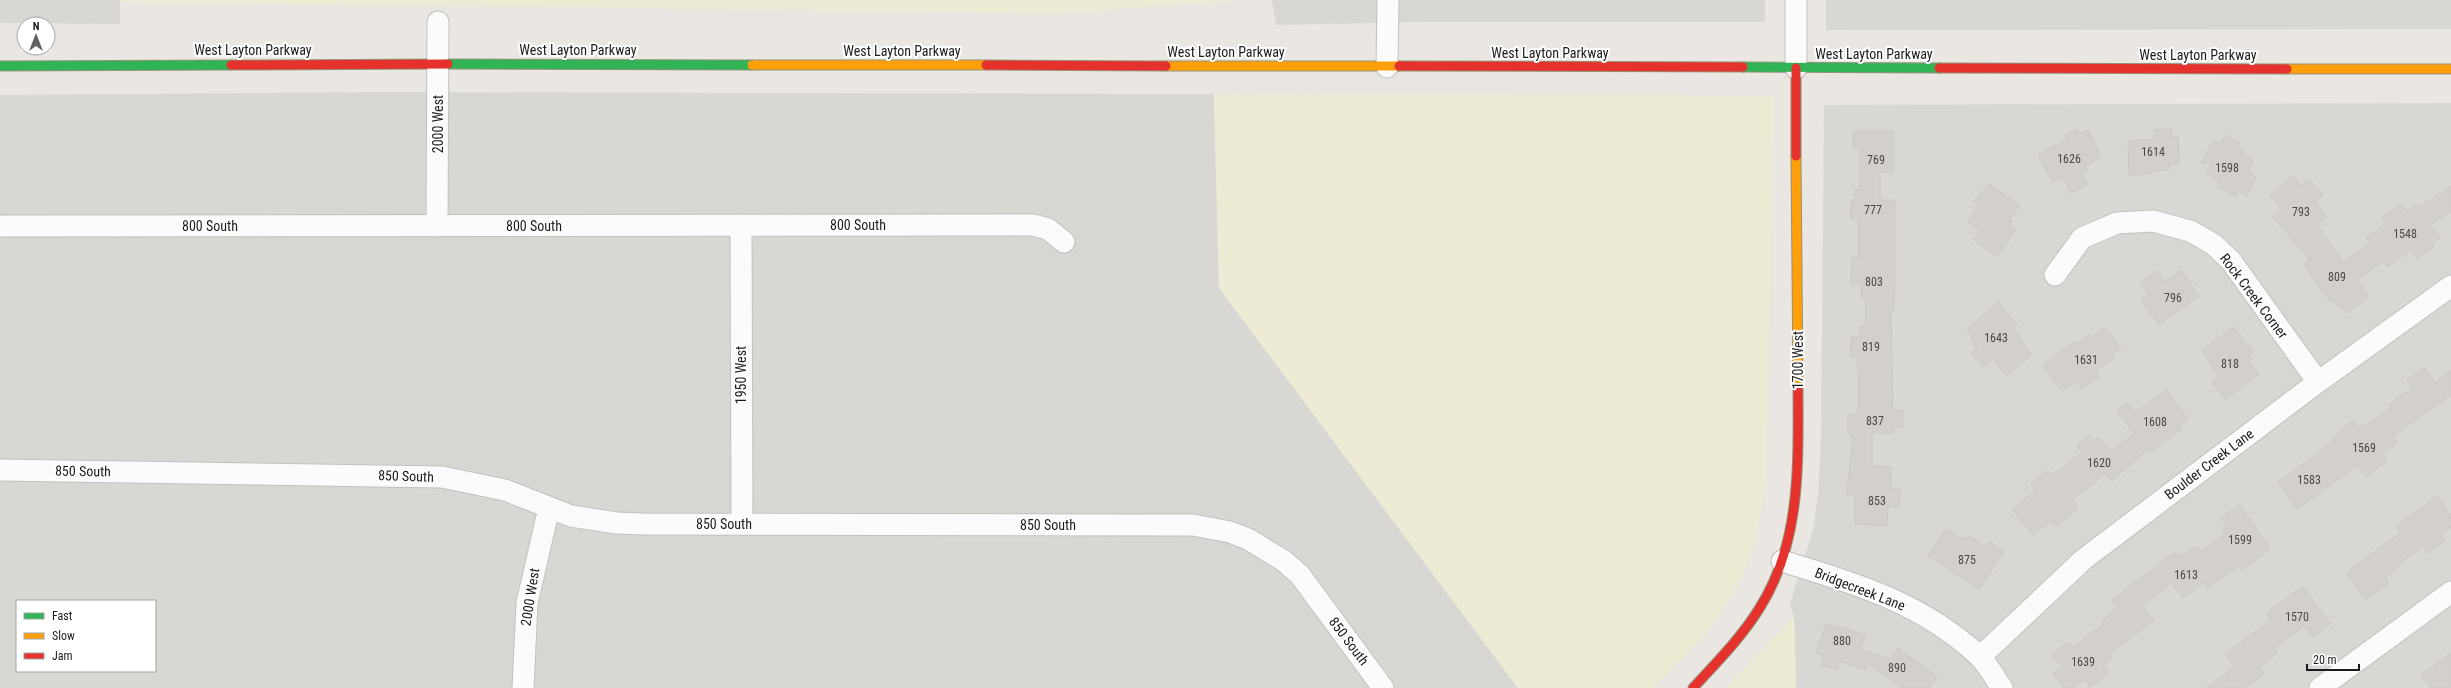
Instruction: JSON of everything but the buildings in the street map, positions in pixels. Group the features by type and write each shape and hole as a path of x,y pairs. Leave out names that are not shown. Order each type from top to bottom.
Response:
{"main road":[{"name":"West Layton Parkway","path":"0,66 438,64 2451,69"},
{"name":"1700 West","path":"1693,688 1750,622 1768,595 1782,561 1792,526 1798,482 1796,68"}],"street":[{"path":"1387,67 1388,0"},
{"name":"1700 West","path":"1796,0 1796,68"},
{"name":"2000 West","path":"437,226 438,22"},
{"name":"Rock Creek Corner","path":"2055,275 2082,238 2117,223 2153,221 2190,231 2213,244 2231,261 2318,382"},
{"name":"800 South","path":"0,226 1033,225 1048,229 1064,242"},
{"name":"1950 West","path":"741,226 742,524"},
{"name":"Boulder Creek Lane","path":"1980,657 2084,559 2318,382 2451,286"},
{"name":"850 South","path":"0,470 442,477 505,490 548,508 572,516 617,523 1194,525 1230,532 1267,549 1300,575 1383,688"},
{"name":"2000 West","path":"523,688 527,603 548,508"},
{"name":"Bridgecreek Lane","path":"1782,561 1885,595 1933,619 1980,657 2002,688"},
{"path":"2320,688 2451,592"}],"shaded area":[{"path":"0,0 120,0 120,24 56,23 56,16 16,16 16,23 0,23"},
{"path":"120,0 1244,0 1058,13 120,2"},
{"path":"1272,0 1765,0 1765,22 1423,22 1276,25"},
{"path":"1826,0 2451,0 2451,29 1826,30"},
{"path":"376,92 1214,94 1219,288 1518,688 0,688 0,95"},
{"path":"1214,94 1774,96 1766,472 1762,507 1754,545 1740,580 1722,611 1705,635 1653,688 1518,688 1219,288"},
{"path":"2451,103 2451,688 1796,688 1794,617 1790,603 1813,530 1818,495 1821,436 1824,105"},
{"path":"1794,617 1796,688 1725,688"}],"traffic: fast":[{"path":"448,64 752,65"},
{"path":"0,66 231,65"},
{"path":"1743,67 1939,68"}],"traffic: slow":[{"path":"752,65 986,65"},
{"path":"1166,66 1399,66"},
{"path":"2287,69 2451,69"},
{"path":"1796,156 1798,387"}],"traffic: jam":[{"path":"231,65 448,64"},
{"path":"986,65 1166,66"},
{"path":"1399,66 1743,67"},
{"path":"1796,68 1796,156"},
{"path":"1939,68 2287,69"},
{"path":"1693,688 1728,650 1752,620 1773,583 1783,557 1795,501 1798,444 1798,387"}]}
